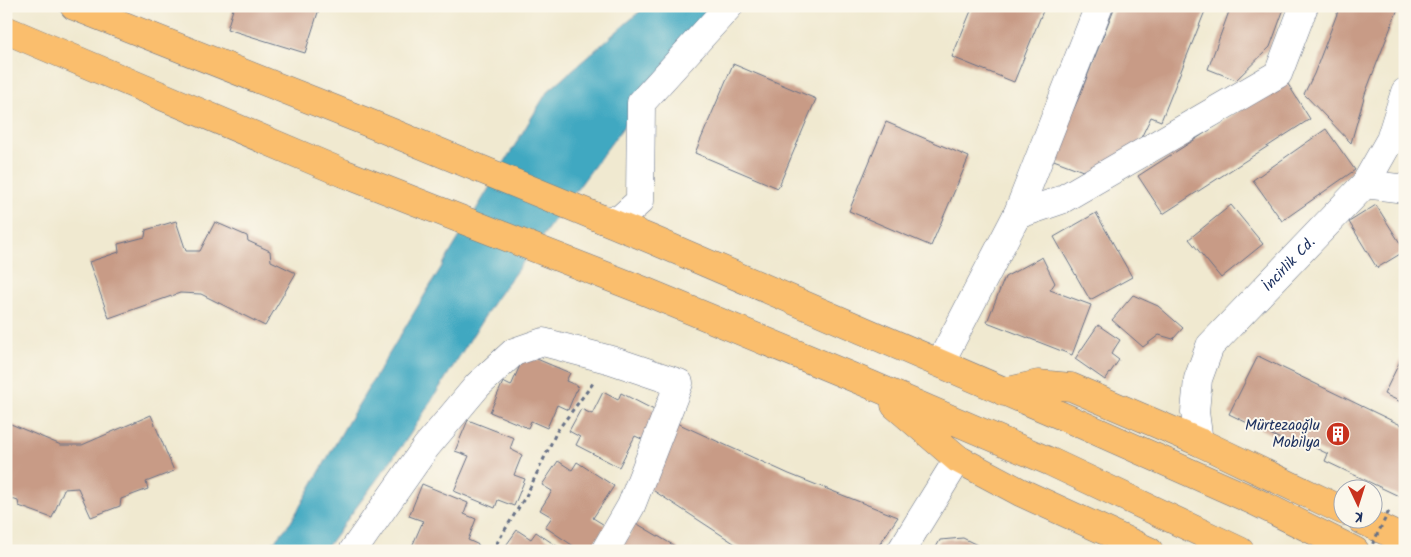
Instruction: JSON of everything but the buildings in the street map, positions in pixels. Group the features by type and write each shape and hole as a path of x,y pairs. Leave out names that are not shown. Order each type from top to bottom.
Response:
{"highway":[{"path":"74,6 364,121 653,240 940,363 1254,501 1355,551"},
{"path":"6,30 343,173 642,290 869,384 1051,462 1240,551"},
{"path":"869,384 923,427 958,459 1020,492 1149,551"},
{"path":"1004,392 1038,384 1071,387 1199,442 1334,506"},
{"path":"1384,530 1405,540"}],"street":[{"path":"602,219 618,220 640,201 641,103 729,6"},
{"path":"940,363 1016,215 1099,6"},
{"path":"1016,215 1061,200 1278,74 1304,6"},
{"name":"İncirlik Cd.","path":"1199,442 1195,412 1198,379 1210,346 1365,184 1390,140 1405,92"},
{"path":"1365,184 1405,189"},
{"path":"353,551 426,447 478,385 514,352 543,342 611,360 679,383 631,506 604,551"},
{"path":"901,551 958,459"}],"path":[{"path":"492,551 527,494 557,432 611,360"},
{"path":"1369,551 1390,509"}],"water":[{"path":"646,6 728,6 641,103 495,300 409,436 324,551 266,551 291,522 345,427 547,92"}],"place":[{"name":"Mürtezaoğlu Mobilya","path":"1338,434"}]}
